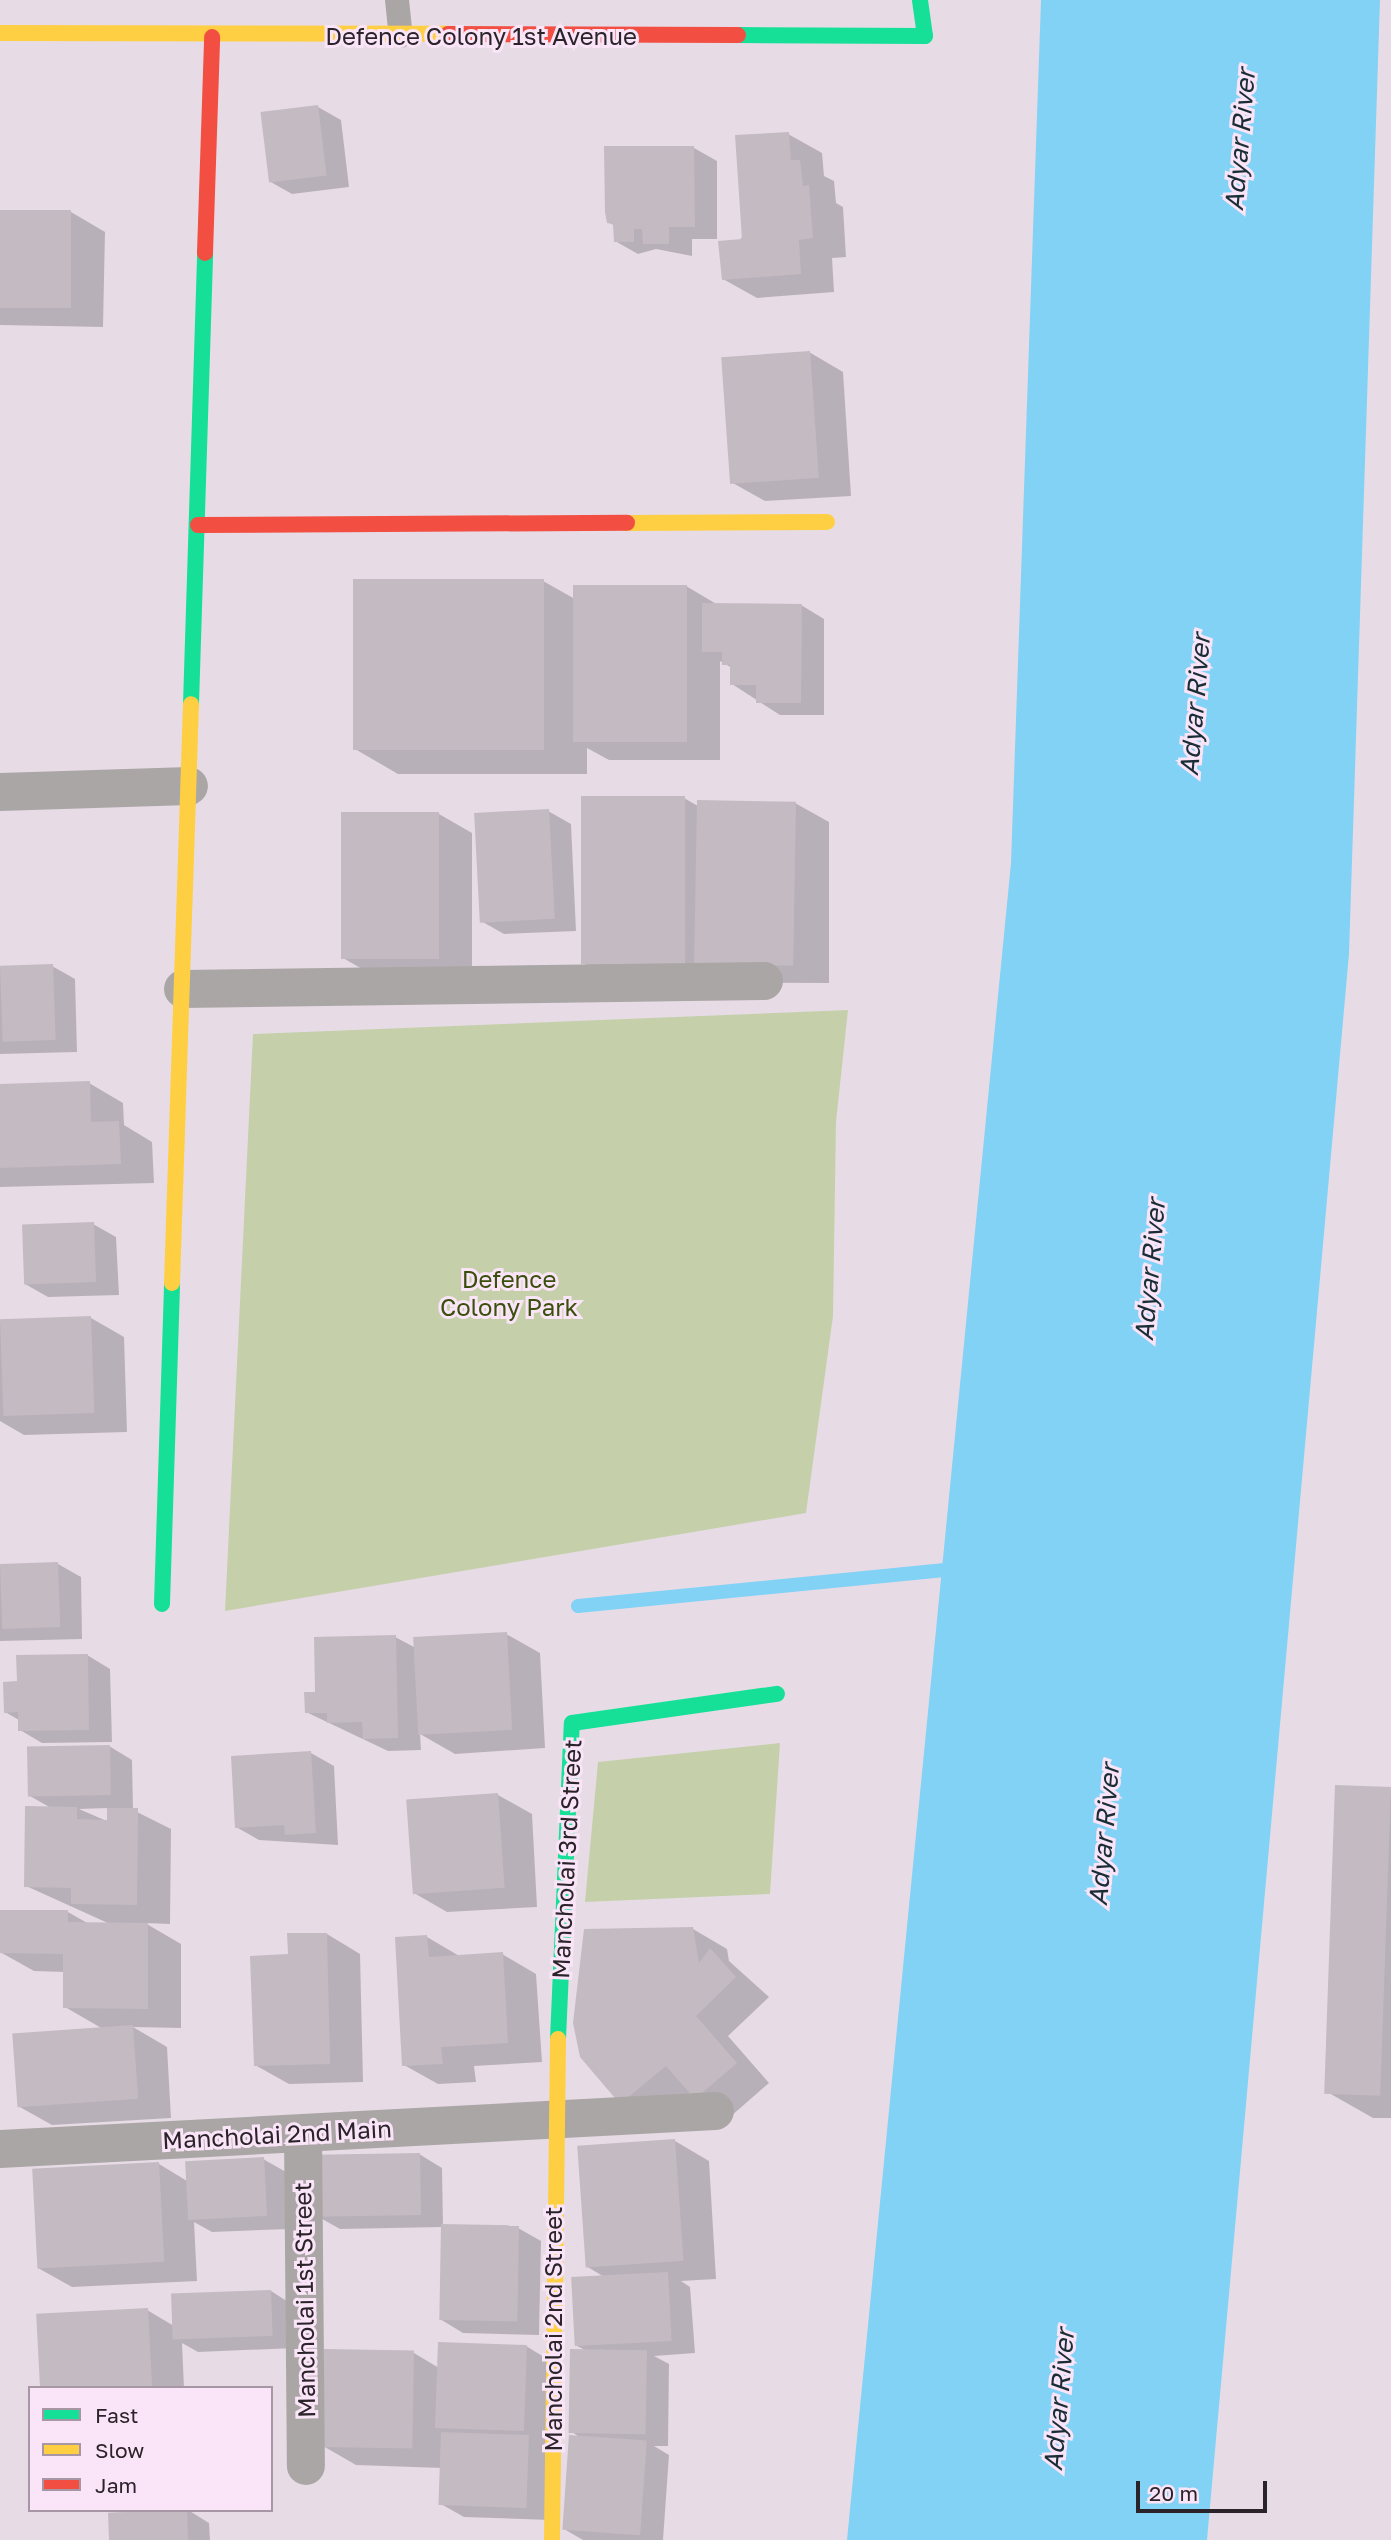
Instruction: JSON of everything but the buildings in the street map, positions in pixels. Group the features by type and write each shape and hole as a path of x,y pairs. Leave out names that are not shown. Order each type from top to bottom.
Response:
{"street":[{"name":"Defence Colony 1st Avenue","path":"0,33 212,37 925,36 920,0"},
{"path":"162,1604 184,989 212,37"},
{"path":"198,524 827,522"},
{"path":"0,792 189,786"},
{"path":"184,989 764,981"},
{"name":"Mancholai 3rd Street","path":"554,2117 572,1723 777,1694"},
{"name":"Mancholai 2nd Main","path":"0,2149 303,2134 554,2117 715,2111"},
{"name":"Mancholai 2nd Street","path":"552,2540 554,2117"},
{"name":"Mancholai 1st Street","path":"303,2134 306,2466"}],"lane":[{"path":"397,0 401,36"}],"green space":[{"name":"Defence Colony Park","path":"848,1010 836,1122 833,1316 806,1513 225,1611 253,1034"},
{"path":"780,1743 770,1894 585,1902 598,1762"}],"water":[{"name":"Adyar River","path":"1041,0 1380,0 1349,954 1207,2540 847,2540 1011,863"}],"waterway":[{"path":"578,1606 942,1570"}],"traffic: fast":[{"path":"738,35 925,36 920,0"},
{"path":"191,704 205,253"},
{"path":"162,1604 172,1283"},
{"path":"558,2039 572,1723 777,1694"}],"traffic: slow":[{"path":"0,33 448,34"},
{"path":"627,523 827,522"},
{"path":"172,1283 191,704"},
{"path":"552,2540 558,2039"}],"traffic: jam":[{"path":"448,34 738,35"},
{"path":"205,253 212,37"},
{"path":"198,525 627,523"}]}
